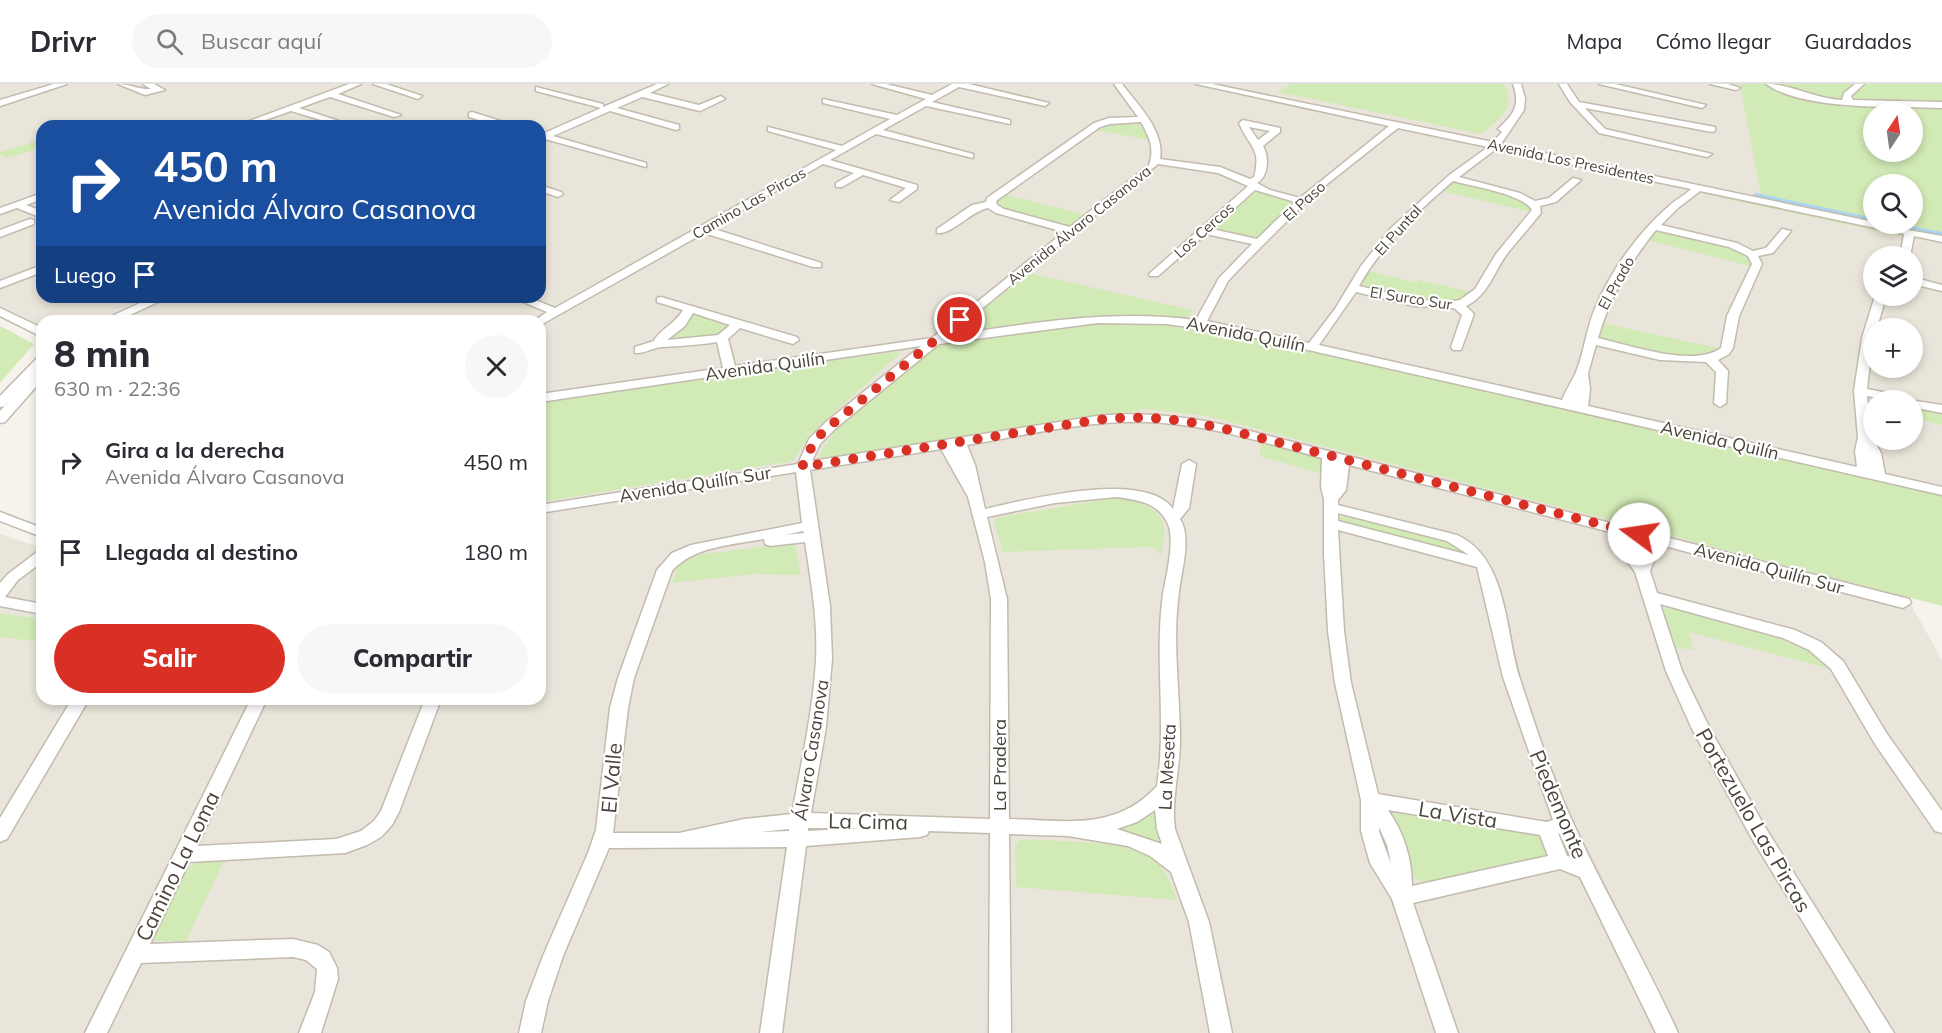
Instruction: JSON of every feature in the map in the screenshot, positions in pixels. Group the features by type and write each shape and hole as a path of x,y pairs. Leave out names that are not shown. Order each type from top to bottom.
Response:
{"street":[{"path":"0,103 63,84"},
{"path":"122,84 145,92 161,90 147,84"},
{"path":"257,120 357,84"},
{"path":"377,84 418,96"},
{"path":"546,134 650,84"},
{"path":"605,107 664,84"},
{"path":"876,84 1007,122"},
{"path":"958,84 1045,103"},
{"name":"Camino Las Pircas","path":"546,318 958,84"},
{"name":"Avenida Álvaro Casanova","path":"802,467 814,442 825,430 1146,172 1156,161 1157,144 1118,84"},
{"name":"Avenida Los Presidentes","path":"1200,84 1749,192"},
{"name":"El Puntal","path":"1318,349 1365,267 1394,232 1491,141 1508,132 1509,125 1517,116 1522,104 1517,84"},
{"path":"1563,84 1577,104 1602,131 1707,154"},
{"path":"1603,84 1702,105"},
{"path":"1714,84 1736,88"},
{"path":"1770,84 1809,98 1844,102 1942,105"},
{"path":"1844,102 1849,100 1847,95 1860,84"},
{"path":"539,89 676,127"},
{"path":"10,93 21,97"},
{"path":"330,94 397,115"},
{"path":"642,94 700,108 721,99"},
{"path":"826,101 898,118"},
{"path":"1577,104 1712,129"},
{"path":"291,108 330,120"},
{"path":"472,116 486,120"},
{"path":"991,204 994,196 1096,125 1143,120"},
{"name":"El Paso","path":"1194,322 1227,276 1301,201 1396,124"},
{"path":"771,129 844,148"},
{"path":"875,131 970,156"},
{"path":"546,137 643,165"},
{"name":"Avenida Los Presidentes","path":"1491,141 1863,222"},
{"name":"Los Cercos","path":"1154,274 1258,179 1261,169 1259,144"},
{"path":"822,161 914,187 895,200"},
{"path":"1156,161 1213,169 1273,194 1301,201"},
{"path":"839,185 862,172"},
{"path":"1451,178 1516,195 1534,204 1552,200 1576,180"},
{"name":"El Prado","path":"1674,206 1677,196 1687,185"},
{"name":"El Prado","path":"1574,407 1584,384 1582,373 1590,340 1601,308 1616,279 1654,226 1674,206 1698,188"},
{"path":"546,190 558,194"},
{"path":"0,211 36,198"},
{"path":"991,204 997,209 1012,214 1074,230"},
{"path":"941,231 976,207 991,204"},
{"path":"1458,305 1471,300 1476,295 1502,254 1537,212 1534,204"},
{"path":"17,205 36,213"},
{"path":"0,234 30,222"},
{"path":"1654,226 1733,245 1752,254 1769,251 1786,231"},
{"path":"704,229 817,265"},
{"path":"1204,230 1259,243"},
{"name":"Avenida Los Presidentes","path":"1919,234 1942,239"},
{"path":"1590,340 1682,359 1710,359 1720,355 1726,348 1737,306 1757,264 1752,254"},
{"path":"0,285 36,270"},
{"path":"1923,283 1942,288"},
{"name":"El Surco Sur","path":"1352,288 1432,304 1458,305 1468,314 1457,347"},
{"path":"661,300 793,339"},
{"path":"121,315 149,303"},
{"path":"138,315 165,303"},
{"path":"533,303 556,312"},
{"path":"1863,419 1860,391 1868,338 1878,306"},
{"path":"660,343 660,339 681,324 690,309"},
{"path":"0,311 36,330"},
{"name":"Avenida Quilín","path":"546,397 1097,319 1135,318 1194,322 1942,490"},
{"path":"639,350 660,343 675,344 723,338 738,323"},
{"path":"723,338 730,371"},
{"path":"1710,359 1722,371 1720,403"},
{"path":"0,403 36,366"},
{"path":"0,419 36,380"},
{"path":"1923,405 1942,409"},
{"name":"Avenida Quilín Sur","path":"546,508 1109,419 1154,418 1214,426 1903,603"},
{"name":"La Pradera","path":"953,444 977,507 993,561 999,599 1000,1033"},
{"path":"1863,446 1864,473"},
{"path":"1872,450 1879,476"},
{"path":"1336,458 1339,490 1331,503 1330,524 1333,604 1340,665 1359,762 1370,800 1368,822 1374,846 1386,875 1401,897 1447,1033"},
{"path":"977,507 1106,492 1130,494 1159,505 1173,518 1182,508 1189,464"},
{"name":"Álvaro Casanova","path":"771,1033 799,829 817,727 824,659 822,606 801,482 802,467"},
{"path":"1159,505 1175,503 1184,497"},
{"name":"Piedemonte","path":"1331,503 1452,538 1467,546 1483,564 1511,677 1555,827 1587,871 1666,1033"},
{"path":"0,516 36,531"},
{"name":"La Meseta","path":"1173,518 1177,533 1170,588 1168,647 1171,753 1165,789 1165,822 1199,922 1221,1033"},
{"path":"1330,524 1483,564"},
{"name":"Portezuelo Las Pircas","path":"1624,530 1631,557 1642,571 1674,671 1716,757 1776,862 1883,1033"},
{"name":"El Valle","path":"530,1033 537,1001 550,963 602,841 608,819 612,755 626,678 668,565 677,556 689,550 809,531"},
{"name":"Portezuelo Las Pircas","path":"1639,534 1646,561 1642,571"},
{"path":"2,592 13,577 36,560"},
{"path":"2,592 36,571"},
{"path":"2,592 36,606"},
{"path":"1649,596 1789,634 1807,641 1827,655 1841,670 1886,747 1942,826"},
{"path":"0,834 77,705"},
{"name":"Camino La Loma","path":"96,1033 256,705"},
{"path":"182,855 336,848 355,843 371,835 387,819 431,705"},
{"name":"La Cima","path":"1072,830 1110,824 1132,816 1153,802 1165,789"},
{"name":"La Vista","path":"1370,800 1555,827"},
{"name":"La Cima","path":"602,841 683,839 730,841 799,829 897,832 946,825 999,826 1072,830 1142,843 1167,856 1182,871"},
{"path":"1555,827 1560,861"},
{"path":"1401,897 1560,861 1587,871"},
{"path":"134,954 293,948 312,950 324,959 327,965 328,980 309,1033"}],"shaded area":[{"path":"0,84 1769,84 1863,144 1863,162 1892,162 1911,174 1863,174 1863,234 1923,234 1923,182 1942,194 1942,603 1905,594 1942,660 1942,1033 0,1033 0,534 36,546 36,705 546,705 546,315 36,315 36,336 0,317"}],"green space":[{"path":"1291,84 1504,84 1509,100 1504,113 1481,134 1278,92"},
{"path":"1734,84 1942,84 1942,234 1923,230 1923,174 1863,174 1863,218 1761,195 1740,85"},
{"path":"1136,123 1150,140 1095,130 1104,125"},
{"path":"36,141 36,149 8,158 0,155 0,152"},
{"path":"1451,182 1517,197 1532,209 1531,212 1441,191"},
{"path":"1253,191 1292,202 1258,238 1213,229"},
{"path":"1705,191 1863,224 1863,228 1704,194"},
{"path":"1003,194 1086,215 1071,226 1031,218 1010,212 995,203"},
{"path":"1658,230 1724,245 1748,256 1751,264 1750,266 1647,240"},
{"path":"1369,271 1417,283 1419,280 1472,292 1461,299 1449,302 1435,303 1408,299 1369,289 1360,283"},
{"path":"1029,273 1192,310 1189,316 1183,318 1104,317 973,333 963,331 966,323"},
{"path":"699,314 730,325 726,334 677,342 666,340 693,315"},
{"path":"1166,322 1253,336 1942,496 1942,606 1207,416 1147,409 830,459 818,456 836,430 939,345 1083,323"},
{"path":"1602,323 1717,348 1709,354 1697,356 1665,354 1607,341 1599,336"},
{"path":"0,326 34,344 0,383"},
{"path":"903,351 810,434 793,461 546,501 546,400"},
{"path":"1923,408 1942,412 1942,425 1923,420"},
{"path":"1261,442 1327,459 1325,475 1260,456"},
{"path":"1115,498 1137,502 1157,513 1164,526 1161,555 1155,549 1148,547 1003,552 994,522 995,518"},
{"path":"1348,515 1446,539 1464,552 1462,554 1344,524 1340,517"},
{"path":"785,544 796,546 800,575 754,574 672,583 679,565 695,555"},
{"path":"1664,608 1673,608 1786,638 1804,645 1831,669 1689,632 1693,650 1674,647 1663,617"},
{"path":"0,613 36,618 36,641 0,637"},
{"path":"1151,810 1155,813 1163,842 1157,844 1144,838 1120,833 1118,828"},
{"path":"1396,811 1541,835 1549,856 1426,884 1415,878 1393,818"},
{"path":"1019,840 1096,843 1140,852 1162,869 1177,900 1016,887 1015,846"},
{"path":"224,861 186,941 156,941 153,936 184,870 199,862"}],"waterway":[{"path":"1756,196 1863,219"},
{"path":"1923,231 1942,235"}],"route":[{"path":"960,320 825,430 814,442 802,467 1097,420 1166,419 1233,431 1639,534"}]}
